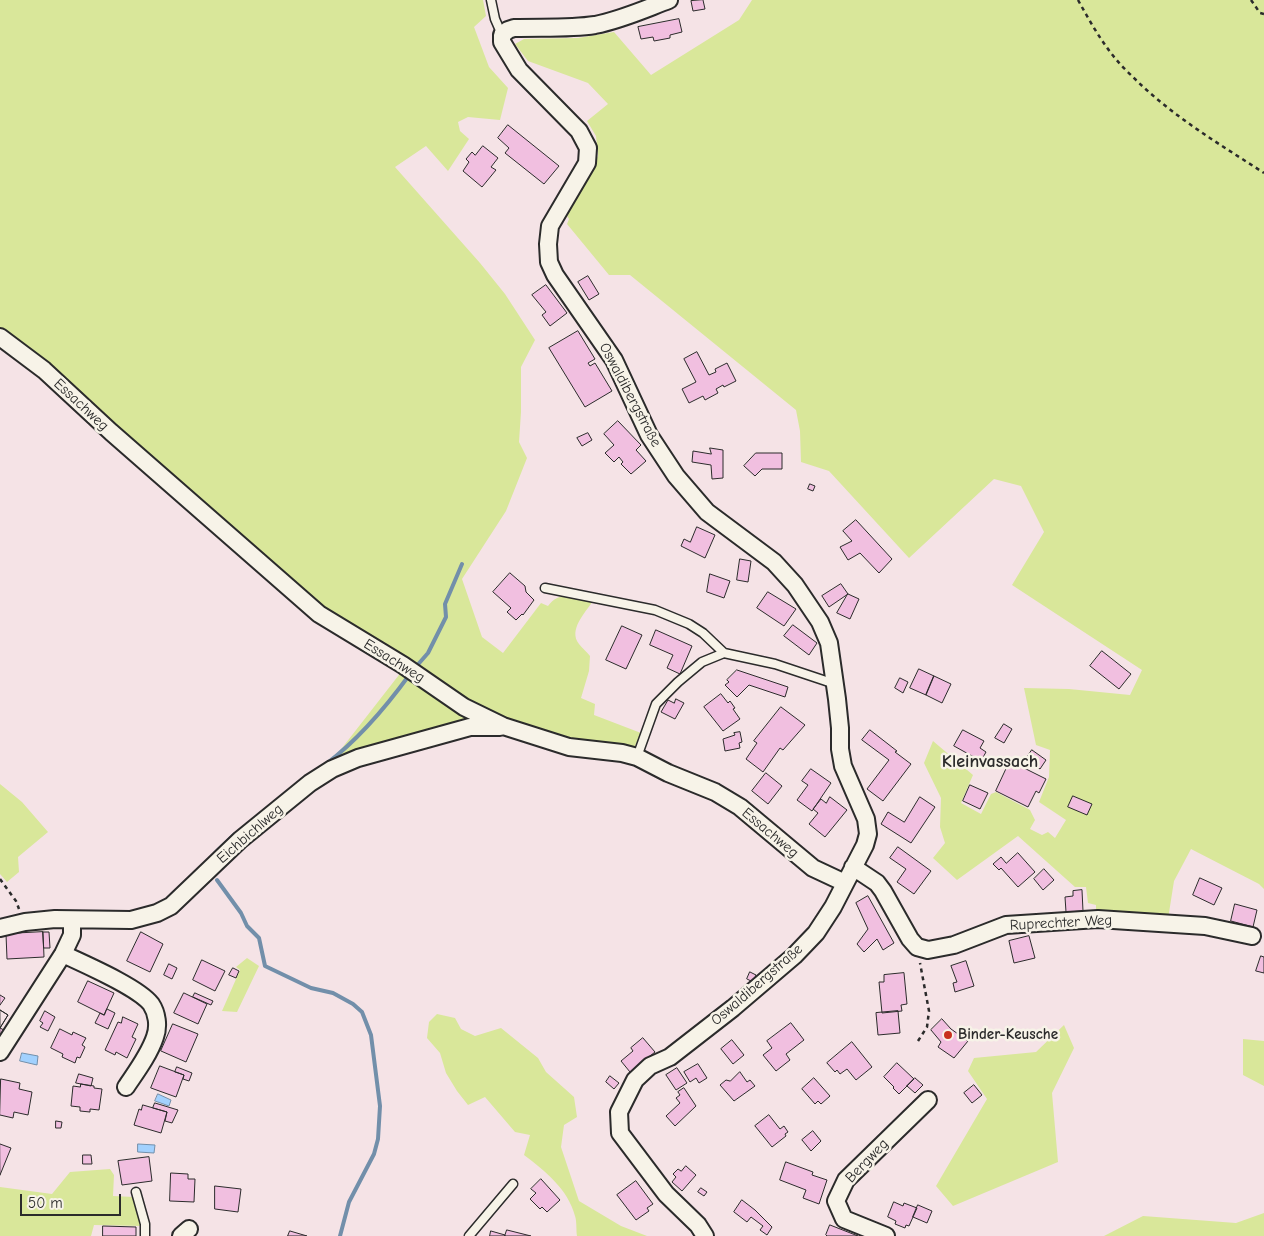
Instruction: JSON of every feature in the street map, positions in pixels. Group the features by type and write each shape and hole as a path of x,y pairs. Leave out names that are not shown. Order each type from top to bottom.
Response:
{"street":[{"path":"502,35 514,28 595,25 613,21 669,0"},
{"name":"Oswaldibergstraße","path":"502,35 502,42 519,70 579,131 588,148 587,163 550,226 549,262 554,274 614,360 649,435 676,476 707,512 774,562 795,585 820,622 829,643 843,766 866,819 868,834 865,845 833,907 816,933 794,956 733,1008 670,1057 650,1066 635,1080 619,1112 620,1134 666,1194 698,1225 705,1236"},
{"name":"Essachweg","path":"0,337 44,370 111,432 319,614 412,671 464,707 503,726 570,747 622,753 637,757 684,780 715,792 740,807 813,868 845,883"},
{"name":"Eichbichlweg","path":"0,928 25,922 55,919 131,920 157,913 171,906 240,840 310,783 332,769 358,758 470,728 503,726"},
{"path":"853,867 883,891 910,940 917,947"},
{"name":"Ruprechter Weg","path":"917,947 928,950 954,945 1006,926 1098,918 1205,926 1252,936"},
{"path":"0,1052 63,954 72,935 72,920"},
{"path":"63,954 132,988 150,1003 155,1012 158,1024 155,1037 126,1087"},
{"name":"Bergweg","path":"886,1236 844,1219 836,1201 846,1180 928,1100"}],"lane":[{"name":"Oswaldibergstraße","path":"491,0 495,19 502,35"},
{"path":"545,588 655,610 689,624 704,633 724,653 776,664 835,684"},
{"path":"637,757 656,704 702,662 724,653"},
{"path":"469,1236 513,1184"},
{"path":"136,1192 145,1224 145,1236"}],"path":[{"path":"1078,0 1098,34 1130,75 1159,101 1199,131 1264,173"},
{"path":"1250,0 1260,13 1264,14"},
{"path":"0,879 16,901 25,922"},
{"path":"917,947 928,1011 927,1027 918,1041"}],"green space":[{"path":"0,0 483,0 486,16 474,27 489,67 508,88 500,120 468,117 458,122 460,131 469,139 448,171 426,146 395,167 480,263 505,294 535,340 521,367 519,442 527,458 506,511 462,579 482,637 503,653 541,603 548,606 563,596 593,601 582,616 575,633 579,644 590,656 589,671 581,698 595,704 594,715 641,733 634,748 599,747 511,724 447,690 340,623 0,331"},
{"path":"752,0 1264,0 1264,889 1259,884 1191,849 1174,881 1168,919 1096,914 1096,905 1088,903 1086,887 1075,887 1018,836 957,880 933,858 945,843 940,827 941,798 924,763 933,741 973,775 961,803 981,814 991,794 996,792 1030,810 1035,820 1030,829 1042,835 1048,832 1055,838 1066,820 1039,802 1049,777 1050,750 1036,745 1024,688 1069,689 1130,695 1142,670 1012,585 1044,532 1021,486 994,479 909,558 829,471 801,462 800,431 796,410 630,275 609,275 567,224 569,219 565,213 598,156 596,136 587,121 608,104 588,83 528,61 515,44 524,39 578,38 614,32 651,75 739,20"},
{"path":"402,671 490,721 339,759 335,757"},
{"path":"0,784 22,802 48,832 18,857 19,872 7,882 0,874"},
{"path":"247,958 259,966 237,1012 222,1011 240,970 236,967"},
{"path":"437,1014 455,1018 461,1029 475,1036 501,1028 538,1058 546,1072 574,1097 577,1117 564,1125 561,1147 579,1201 621,1226 647,1236 577,1236 576,1218 567,1197 548,1174 524,1155 530,1135 515,1132 485,1097 468,1105 457,1091 446,1073 440,1053 427,1038 429,1022"},
{"path":"1064,1025 1074,1048 1052,1093 1058,1162 953,1206 936,1186 987,1099 968,1071 974,1058 1036,1052"},
{"path":"1243,1039 1264,1041 1264,1086 1243,1075"},
{"path":"110,1169 114,1175 113,1196 134,1197 142,1226 94,1225 91,1236 0,1236 0,1187 52,1194 70,1172"},
{"path":"1264,1213 1264,1236 1104,1236 1143,1216 1236,1223"}],"water":[{"path":"22,1053 38,1056 37,1065 20,1061"},
{"path":"158,1094 171,1100 169,1106 155,1101"},
{"path":"138,1144 155,1145 154,1153 138,1152"}],"building":[{"path":"703,0 705,9 693,11 691,1"},
{"path":"679,19 682,32 670,35 670,38 654,41 653,37 641,39 638,27"},
{"path":"508,125 559,166 544,184 505,153 509,148 498,138"},
{"path":"483,146 498,158 491,167 496,170 482,187 463,171 469,162 466,159 472,152 475,155"},
{"path":"588,276 599,294 589,300 578,282"},
{"path":"546,285 567,313 550,326 542,315 546,312 532,295"},
{"path":"578,331 595,359 588,363 590,366 595,363 612,391 585,407 549,348"},
{"path":"697,352 709,375 716,372 715,369 727,363 736,381 716,389 718,393 705,400 703,396 689,403 682,389 696,382 684,359"},
{"path":"618,421 641,445 636,450 646,461 631,474 621,464 623,462 619,457 614,462 605,453 614,445 604,434"},
{"path":"588,433 592,440 582,446 577,438"},
{"path":"710,448 723,450 723,478 712,479 711,465 692,462 693,451 711,454"},
{"path":"756,453 782,453 782,469 762,469 755,476 744,466"},
{"path":"810,484 815,486 813,491 808,489"},
{"path":"856,520 892,559 879,573 860,553 848,560 840,547 852,541 843,531"},
{"path":"697,527 715,535 705,558 681,546 684,539 690,542"},
{"path":"740,559 751,561 748,582 737,580"},
{"path":"510,573 525,586 526,592 534,600 523,615 516,620 507,612 511,608 493,592"},
{"path":"710,574 730,581 724,598 707,592"},
{"path":"841,584 848,594 829,607 822,596"},
{"path":"768,592 796,609 784,626 757,608"},
{"path":"848,594 859,599 850,619 837,613"},
{"path":"793,625 817,643 809,655 784,636"},
{"path":"622,626 642,635 626,669 606,660"},
{"path":"656,630 692,646 680,674 667,668 673,655 650,645"},
{"path":"1102,651 1131,674 1119,689 1090,666"},
{"path":"919,669 934,676 926,695 910,688"},
{"path":"737,670 788,687 785,697 749,685 737,697 725,685 729,682 727,680"},
{"path":"934,676 951,684 942,703 926,695"},
{"path":"900,678 908,682 903,693 895,688"},
{"path":"721,694 728,703 730,701 740,719 723,731 704,707"},
{"path":"676,699 684,703 675,719 661,712 668,700 674,703"},
{"path":"781,707 805,725 783,750 780,748 763,772 746,759 757,743 754,741"},
{"path":"1004,724 1012,729 1004,743 995,738"},
{"path":"870,730 911,764 883,801 867,789 889,760 862,740"},
{"path":"963,730 984,741 980,748 986,752 981,761 954,746"},
{"path":"740,732 742,742 739,743 740,748 725,751 723,739"},
{"path":"1032,750 1046,760 1040,769 1026,759"},
{"path":"1010,761 1046,779 1039,793 1036,791 1028,807 996,791"},
{"path":"811,769 831,783 812,811 797,800 808,785 802,781"},
{"path":"766,773 782,786 768,804 752,791"},
{"path":"970,785 988,793 980,809 963,801"},
{"path":"1073,796 1092,804 1087,815 1068,807"},
{"path":"830,797 847,810 825,837 809,824 818,813 813,809 821,799 826,803"},
{"path":"920,797 935,807 911,843 881,824 888,812 904,822"},
{"path":"898,847 931,871 914,894 897,882 906,869 890,858"},
{"path":"1018,853 1035,872 1018,887 1001,868 999,870 993,864 1001,857 1006,863"},
{"path":"1044,869 1054,880 1043,890 1034,879"},
{"path":"1200,878 1222,888 1214,905 1193,895"},
{"path":"1082,890 1083,911 1066,912 1065,897 1073,896 1073,891"},
{"path":"868,896 894,943 883,950 877,939 864,952 857,944 868,929 856,903"},
{"path":"1235,904 1257,910 1253,927 1231,921"},
{"path":"43,932 44,957 7,959 6,934"},
{"path":"43,932 49,932 50,948 44,948"},
{"path":"141,932 163,944 150,972 127,961"},
{"path":"1029,936 1035,958 1014,963 1009,941"},
{"path":"1261,956 1264,957 1264,973 1256,971"},
{"path":"202,960 225,971 215,991 193,980"},
{"path":"966,961 974,986 955,992 953,983 957,982 951,966"},
{"path":"169,964 177,968 172,979 164,975"},
{"path":"233,968 239,971 236,978 229,975"},
{"path":"750,972 756,975 753,982 747,979"},
{"path":"904,973 907,1004 901,1005 902,1011 882,1013 879,982 884,982 884,975"},
{"path":"88,981 114,993 104,1015 78,1002"},
{"path":"184,993 207,1004 198,1024 174,1013"},
{"path":"195,993 213,1001 211,1005 193,997"},
{"path":"0,995 5,998 0,1005"},
{"path":"107,1009 115,1013 108,1029 95,1023 100,1013 104,1015"},
{"path":"0,1010 8,1015 0,1028"},
{"path":"0,1010 8,1015 0,1028"},
{"path":"45,1011 55,1017 48,1031 40,1027 43,1023 40,1021"},
{"path":"898,1011 900,1033 878,1035 876,1013"},
{"path":"123,1017 138,1024 132,1037 136,1039 127,1058 116,1052 115,1055 105,1050 118,1022 121,1023"},
{"name":"Binder-Keusche","path":"942,1019 951,1029 968,1041 954,1058 938,1047 941,1042 931,1030"},
{"path":"791,1023 804,1040 786,1054 790,1060 776,1071 763,1055 772,1048 767,1041"},
{"path":"173,1024 198,1034 186,1062 161,1051"},
{"path":"0,1028 4,1030 0,1036"},
{"path":"60,1029 72,1035 73,1032 86,1038 82,1045 85,1047 80,1058 77,1057 75,1063 62,1057 63,1054 51,1048"},
{"path":"643,1038 655,1052 630,1072 621,1061 633,1051 631,1048"},
{"path":"732,1040 744,1055 733,1064 721,1049"},
{"path":"852,1042 872,1067 856,1080 847,1069 840,1074 837,1070 835,1072 827,1063"},
{"path":"897,1063 914,1079 899,1094 884,1077"},
{"path":"698,1064 707,1078 699,1083 696,1078 690,1082 684,1072"},
{"path":"160,1066 184,1075 176,1097 151,1088"},
{"path":"177,1067 192,1073 189,1081 183,1079 184,1075 175,1072"},
{"path":"677,1068 687,1083 676,1090 666,1075"},
{"path":"740,1072 747,1082 750,1080 755,1086 734,1101 720,1085 726,1080 730,1081"},
{"path":"79,1074 93,1078 91,1086 76,1083"},
{"path":"610,1076 619,1083 614,1089 606,1082"},
{"path":"814,1078 830,1096 821,1104 818,1101 815,1104 802,1089"},
{"path":"915,1078 923,1085 915,1093 907,1086"},
{"path":"1,1079 20,1083 19,1089 32,1092 28,1115 14,1112 13,1118 0,1115"},
{"path":"81,1084 102,1089 99,1110 90,1109 90,1112 80,1111 80,1107 71,1106 73,1086 80,1087"},
{"path":"974,1085 982,1095 972,1103 964,1093"},
{"path":"684,1088 696,1106 675,1126 666,1116 680,1103 676,1098 680,1095 678,1092"},
{"path":"155,1103 178,1110 172,1123 165,1121 167,1112 153,1108"},
{"path":"143,1105 167,1112 161,1133 134,1125 139,1109 141,1110"},
{"path":"769,1115 780,1129 784,1126 788,1132 785,1134 786,1136 772,1147 755,1126"},
{"path":"56,1121 62,1122 61,1128 56,1128"},
{"path":"813,1131 821,1141 811,1151 802,1140"},
{"path":"0,1144 11,1148 0,1175"},
{"path":"83,1155 91,1155 92,1164 83,1164"},
{"path":"149,1157 152,1181 122,1185 118,1161"},
{"path":"786,1162 813,1172 812,1175 827,1180 819,1204 803,1198 806,1190 780,1180"},
{"path":"686,1166 696,1175 682,1191 672,1182 676,1177 673,1174 678,1169 681,1171"},
{"path":"171,1173 188,1174 188,1179 195,1179 194,1202 170,1201"},
{"path":"541,1179 560,1200 547,1212 542,1207 540,1209 530,1199 536,1193 531,1189"},
{"path":"636,1181 653,1204 647,1208 649,1211 636,1220 617,1195"},
{"path":"215,1186 241,1189 238,1212 215,1209"},
{"path":"701,1188 707,1192 704,1196 698,1192"},
{"path":"742,1200 772,1227 767,1235 760,1230 763,1226 751,1217 747,1222 734,1212"},
{"path":"894,1202 903,1206 904,1203 917,1208 909,1226 906,1225 905,1228 895,1224 896,1221 888,1217"},
{"path":"918,1205 932,1211 927,1223 913,1217"},
{"path":"830,1225 858,1236 827,1236"},
{"path":"103,1226 136,1227 136,1236 103,1236"},
{"path":"507,1230 531,1236 505,1236"},
{"path":"290,1231 307,1236 288,1236"},
{"path":"491,1231 505,1235 505,1236 490,1236"}],"waterway":[{"path":"414,669 428,653 446,617 445,604 462,564"},
{"path":"326,764 338,755 371,722 410,674"},
{"path":"215,853 235,834"},
{"path":"217,880 241,913 247,926 259,938 265,966 311,988 333,993 353,1004 362,1012 371,1035 380,1106 378,1139 374,1154 349,1202 340,1236"}],"place":[{"name":"Binder-Keusche","path":"948,1035"}],"district":[{"name":"Kleinvassach","path":"990,762"}]}
